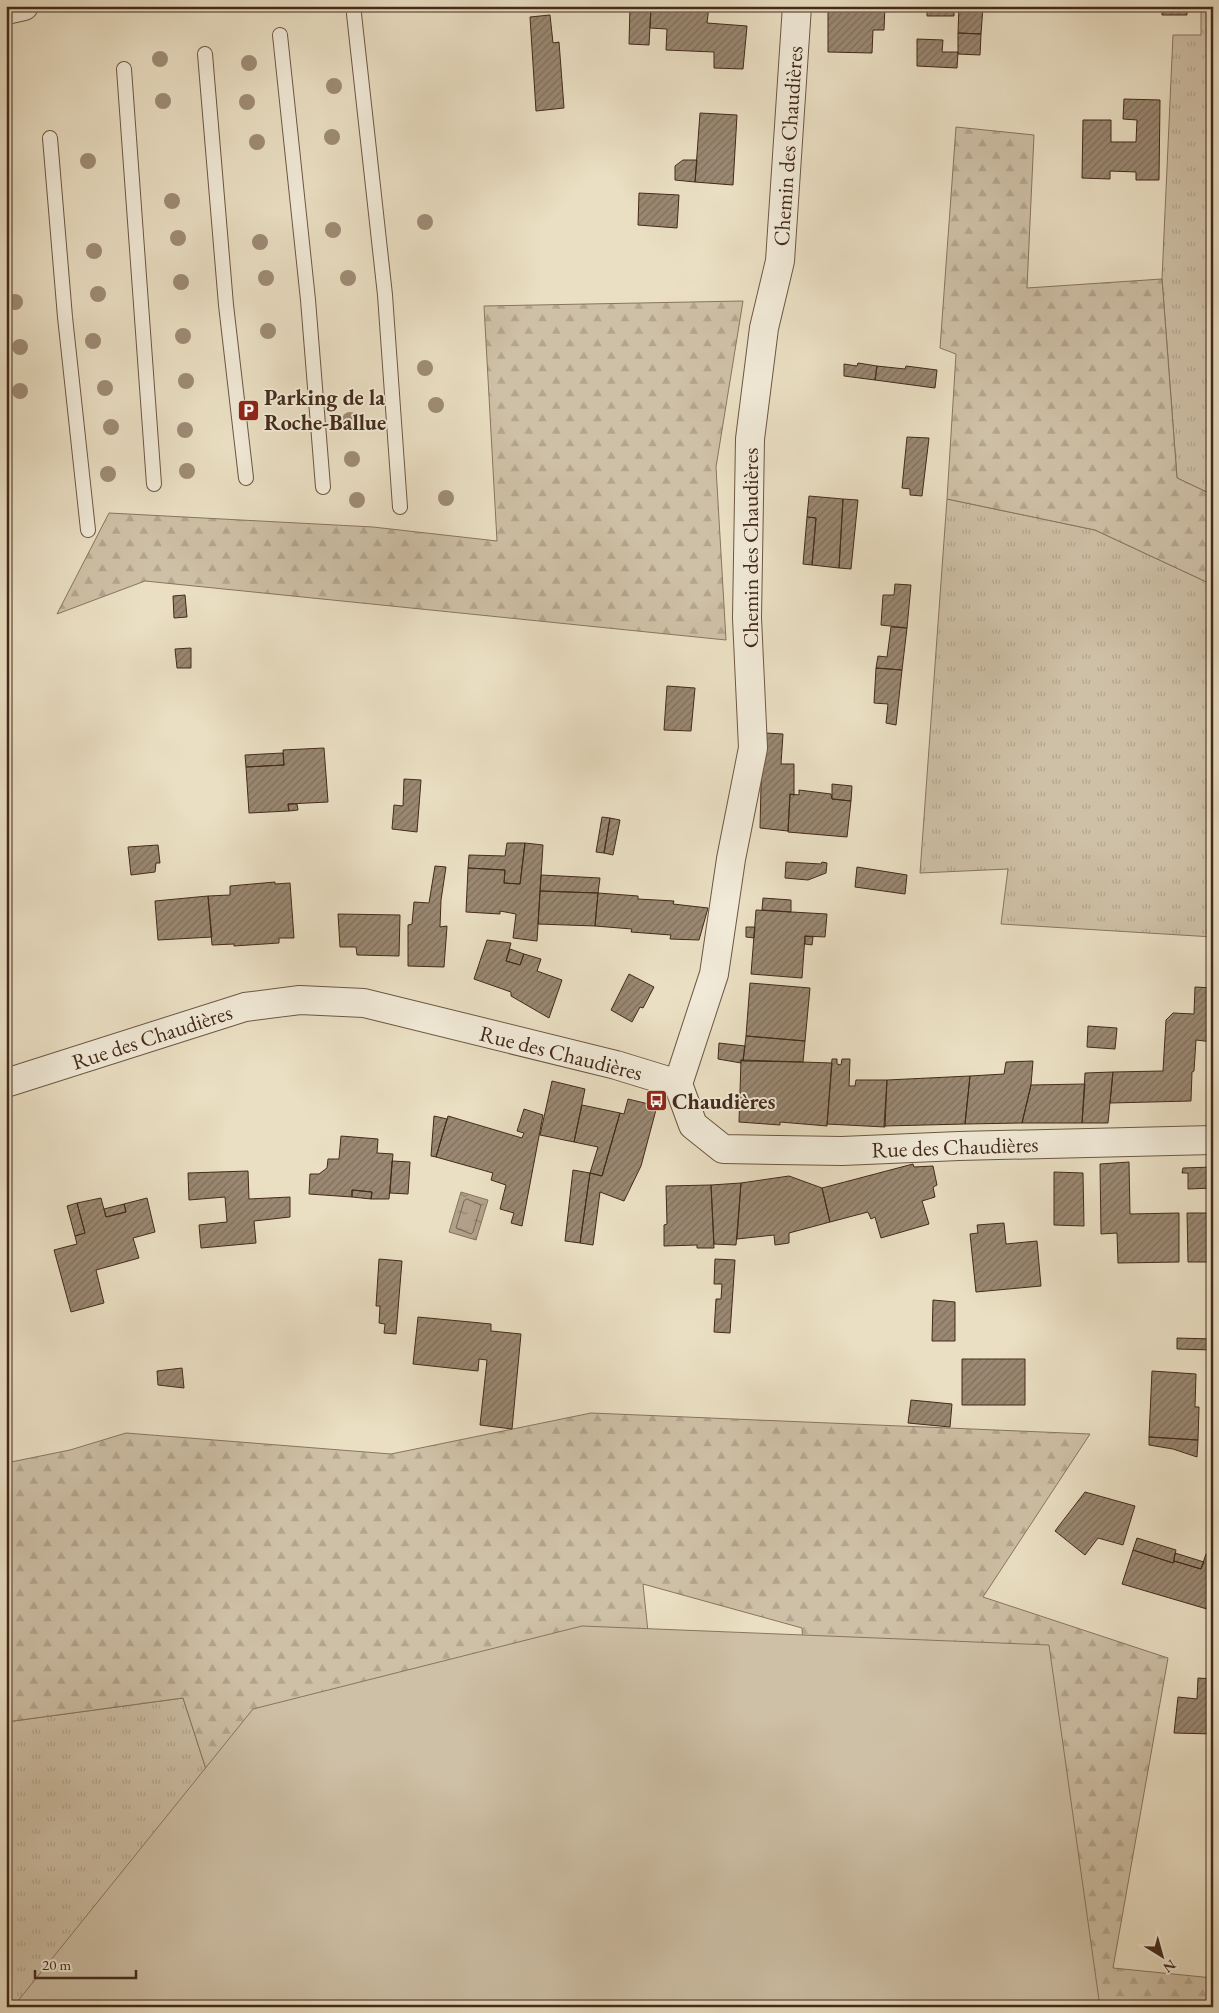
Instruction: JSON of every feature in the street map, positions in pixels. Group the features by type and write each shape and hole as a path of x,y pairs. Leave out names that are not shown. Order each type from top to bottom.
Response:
{"street":[{"path":"6,10 24,6"},
{"name":"Chemin des Chaudières","path":"678,1084 714,974 731,859 752,748 747,618 750,439 764,328 780,261 797,6"},
{"name":"Rue des Chaudières","path":"6,1083 245,1007 300,1000 364,1003 616,1065 678,1084 694,1125 723,1149 842,1151 959,1146 1213,1140"}],"lane":[{"path":"354,14 385,295 400,507"},
{"path":"280,35 308,300 323,487"},
{"path":"205,54 226,305 246,478"},
{"path":"124,69 154,484"},
{"path":"50,138 65,317 88,530"}],"green space":[{"path":"1201,9 1213,9 1213,495 1177,478 1162,279 1173,35 1201,35"},
{"path":"956,127 1034,135 1027,288 1162,279 1177,478 1213,495 1213,585 1095,530 947,499 956,354 940,348"},
{"path":"743,301 716,467 726,640 145,581 57,614 109,513 373,527 497,541 484,306"},
{"path":"947,499 1095,530 1213,585 1213,937 1001,924 1008,869 920,873"},
{"path":"591,1413 1090,1434 983,1597 1168,1658 1113,1968 1213,1978 1213,2007 872,2007 818,1895 802,1628 643,1584 677,1909 283,2007 183,1698 6,1722 6,1463 70,1450 126,1433 391,1454"},
{"path":"582,1626 1049,1645 1100,2007 13,2007 253,1709"},
{"path":"183,1698 283,2007 6,2007 6,1722"}],"water":[{"path":"461,1192 488,1200 476,1240 449,1232"}],"building":[{"path":"630,6 651,6 649,45 629,44"},
{"path":"651,6 709,6 707,23 747,26 743,69 714,68 714,52 666,50 667,29 650,28"},
{"path":"828,6 885,6 884,30 873,30 872,53 828,52"},
{"path":"927,6 954,6 954,16 927,16"},
{"path":"959,6 983,6 981,34 958,33"},
{"path":"1162,6 1187,6 1187,15 1162,15"},
{"path":"550,15 553,43 559,42 564,108 536,111 530,17"},
{"path":"958,33 981,34 980,55 958,54"},
{"path":"917,39 943,40 942,52 958,52 957,68 917,66"},
{"path":"1124,99 1160,100 1159,180 1136,180 1136,172 1110,171 1110,179 1082,178 1083,120 1111,120 1111,142 1136,142 1137,120 1123,119"},
{"path":"700,113 737,115 733,185 695,182"},
{"path":"683,160 697,160 695,182 675,180 675,166"},
{"path":"639,193 679,195 677,228 638,225"},
{"path":"858,363 877,366 875,380 844,376 844,364 857,366"},
{"path":"877,366 905,369 906,366 937,370 935,388 875,380"},
{"path":"907,437 929,438 922,496 910,495 910,489 902,488"},
{"path":"809,496 843,499 839,568 812,565 816,518 807,517"},
{"path":"843,499 858,500 851,569 839,568"},
{"path":"807,517 816,518 812,565 803,564"},
{"path":"895,584 911,585 907,628 881,625 883,595 894,595"},
{"path":"185,595 187,617 174,618 173,596"},
{"path":"891,627 907,628 902,670 876,668 878,656 887,657"},
{"path":"191,648 191,668 177,668 175,649"},
{"path":"876,668 902,670 896,725 886,723 888,704 874,703"},
{"path":"667,686 695,688 691,731 664,730"},
{"path":"765,733 783,734 781,764 794,764 794,795 790,794 788,831 760,828 762,746"},
{"path":"324,748 328,802 288,804 289,811 249,813 246,767 284,765 283,750"},
{"path":"283,753 284,765 246,767 245,755"},
{"path":"404,779 421,780 417,832 392,829 394,805 403,806"},
{"path":"832,784 852,786 851,801 832,799"},
{"path":"799,790 831,794 832,799 851,801 847,837 788,832 790,794 799,795"},
{"path":"288,804 297,804 298,810 289,811"},
{"path":"602,817 610,818 604,853 596,852"},
{"path":"610,818 620,820 613,855 604,853"},
{"path":"507,843 525,843 520,884 504,883 505,870 468,868 469,855 505,856"},
{"path":"525,843 543,845 537,941 513,938 516,914 500,911 500,914 466,912 468,868 505,870 504,883 520,884"},
{"path":"158,845 160,863 156,863 155,872 131,875 128,847"},
{"path":"786,862 827,863 826,873 808,880 785,878"},
{"path":"435,866 446,867 441,900 440,927 447,926 444,967 408,966 408,925 412,924 414,902 429,903"},
{"path":"857,867 907,875 905,894 855,887"},
{"path":"541,875 600,878 598,893 540,891"},
{"path":"275,882 275,884 290,883 294,938 279,938 279,943 234,946 234,944 212,945 208,896 230,895 230,886"},
{"path":"540,891 598,893 595,926 538,924"},
{"path":"598,893 638,896 638,899 674,901 673,904 708,908 699,940 670,939 671,935 631,932 632,929 595,926"},
{"path":"208,896 212,937 158,940 155,901"},
{"path":"763,898 791,900 791,912 762,910"},
{"path":"756,910 827,914 825,937 805,936 802,978 751,974"},
{"path":"338,914 400,915 399,956 357,955 356,947 340,947"},
{"path":"746,927 755,927 754,938 746,937"},
{"path":"805,936 813,937 812,945 805,944"},
{"path":"487,940 511,943 506,961 520,965 524,954 541,959 537,971 562,980 549,1018 511,996 511,992 474,979"},
{"path":"510,949 524,954 520,965 506,961"},
{"path":"629,974 654,987 643,1008 640,1007 632,1022 611,1010"},
{"path":"750,983 810,988 805,1041 746,1036"},
{"path":"1195,987 1213,988 1213,1042 1196,1040 1191,1101 1110,1103 1113,1072 1163,1071 1166,1020 1173,1013 1194,1014"},
{"path":"1088,1026 1117,1028 1115,1049 1087,1047"},
{"path":"746,1036 805,1041 803,1062 743,1061"},
{"path":"719,1043 745,1046 743,1061 741,1060 741,1063 718,1059"},
{"path":"832,1059 837,1059 837,1064 841,1065 842,1059 850,1059 849,1086 855,1086 856,1080 887,1080 885,1127 827,1124"},
{"path":"741,1060 832,1063 827,1126 780,1122 780,1125 739,1122"},
{"path":"1033,1061 1031,1085 1022,1123 965,1124 970,1076 1004,1074 1006,1062"},
{"path":"1113,1072 1108,1123 1082,1123 1085,1073"},
{"path":"970,1076 965,1124 884,1126 887,1080"},
{"path":"552,1081 585,1089 574,1142 540,1135"},
{"path":"1085,1084 1082,1123 1022,1123 1031,1085"},
{"path":"628,1099 657,1106 641,1166 624,1201 600,1192 593,1245 580,1243 590,1173 602,1176 620,1113 624,1114"},
{"path":"582,1105 620,1113 602,1176 590,1173 598,1147 574,1142"},
{"path":"524,1109 543,1115 522,1226 511,1223 514,1213 500,1209 506,1185 491,1180 493,1173 436,1157 448,1116 522,1138 524,1133 517,1131"},
{"path":"434,1116 447,1119 436,1157 431,1156"},
{"path":"341,1136 378,1139 377,1153 393,1154 389,1199 371,1199 372,1192 352,1190 352,1197 309,1194 310,1174 319,1174 327,1168 328,1159 339,1159"},
{"path":"392,1161 410,1162 408,1194 390,1193"},
{"path":"1129,1162 1130,1214 1179,1213 1179,1262 1118,1263 1117,1233 1101,1234 1100,1164"},
{"path":"913,1164 914,1167 933,1166 937,1185 933,1187 935,1197 922,1201 929,1224 881,1238 875,1217 871,1219 868,1212 830,1222 822,1188"},
{"path":"1213,1167 1213,1188 1188,1189 1188,1173 1182,1173 1183,1168"},
{"path":"573,1170 590,1173 580,1243 565,1241"},
{"path":"248,1171 249,1199 290,1197 290,1217 254,1221 256,1243 201,1248 199,1225 227,1222 225,1197 189,1200 188,1173"},
{"path":"1054,1172 1083,1173 1084,1226 1054,1225"},
{"path":"789,1176 822,1188 830,1222 789,1233 789,1243 775,1245 774,1235 737,1239 741,1183"},
{"path":"741,1183 736,1245 714,1244 711,1185"},
{"path":"711,1185 714,1248 697,1248 697,1245 664,1246 664,1225 667,1224 666,1186"},
{"path":"352,1190 372,1192 371,1199 352,1197"},
{"path":"101,1198 106,1217 126,1212 124,1204 147,1198 155,1232 133,1238 139,1258 96,1270 104,1303 71,1312 54,1250 77,1244 75,1236 85,1233 77,1203"},
{"path":"77,1203 85,1233 75,1236 67,1206"},
{"path":"124,1204 126,1212 106,1217 104,1209"},
{"path":"1187,1213 1213,1213 1213,1262 1188,1262"},
{"path":"1004,1223 1006,1244 1037,1241 1041,1286 976,1292 970,1234 978,1233 977,1225"},
{"path":"379,1259 402,1261 396,1334 384,1333 385,1324 379,1323 380,1306 376,1306"},
{"path":"715,1259 735,1260 730,1333 714,1332 716,1299 721,1299 722,1284 714,1284"},
{"path":"933,1300 955,1302 955,1341 932,1341"},
{"path":"418,1317 491,1324 491,1331 521,1334 512,1429 480,1425 487,1360 479,1359 478,1371 413,1364"},
{"path":"1177,1338 1213,1339 1213,1350 1177,1349"},
{"path":"962,1359 1025,1359 1025,1405 962,1405"},
{"path":"182,1368 184,1388 158,1385 157,1371"},
{"path":"1152,1371 1196,1374 1195,1407 1199,1407 1198,1440 1149,1437"},
{"path":"911,1400 952,1404 950,1427 908,1423"},
{"path":"1149,1437 1198,1440 1197,1457 1173,1449 1149,1445"},
{"path":"1085,1492 1135,1506 1123,1545 1098,1538 1085,1555 1055,1531"},
{"path":"1137,1538 1176,1550 1173,1563 1133,1550"},
{"path":"1133,1550 1173,1563 1174,1561 1201,1569 1206,1554 1213,1557 1213,1579 1207,1609 1122,1584"},
{"path":"1175,1553 1204,1562 1201,1569 1174,1561"},
{"path":"1198,1678 1213,1679 1213,1734 1174,1733 1178,1697 1197,1699"}],"place":[{"name":"Parking de la Roche-Ballue","path":"248,410"},
{"name":"Chaudières","path":"656,1101"}]}
